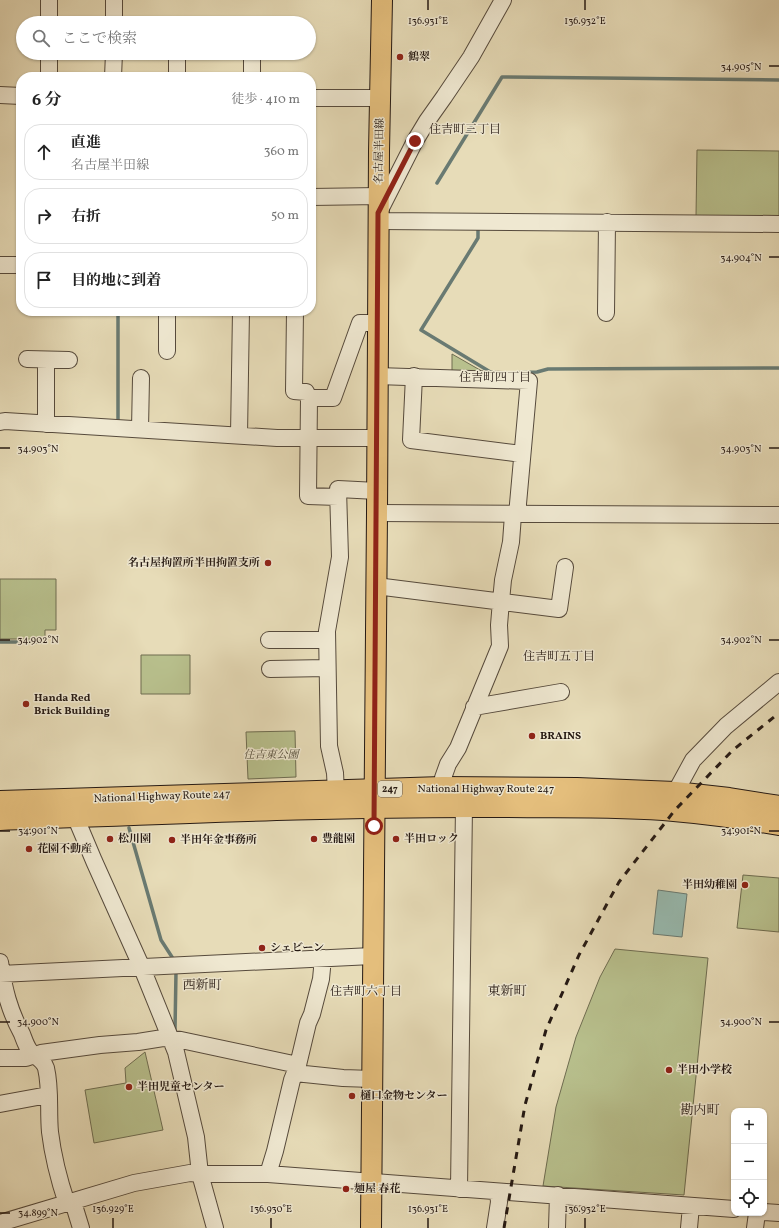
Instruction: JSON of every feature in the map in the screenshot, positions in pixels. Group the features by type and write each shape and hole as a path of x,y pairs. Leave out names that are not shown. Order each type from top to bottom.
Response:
{"highway":[{"name":"National Highway Route 247","path":"0,818 75,816 374,798 442,788 578,789 675,793 729,798 779,807"},
{"name":"National Highway Route 247","path":"0,802 336,792 374,798 464,806 661,809 779,824"}],"main road":[{"name":"名古屋半田線","path":"370,1228 377,513 377,323 382,0"}],"street":[{"path":"49,0 49,16"},
{"path":"114,0 114,16"},
{"path":"379,210 427,120 471,57 503,0"},
{"path":"49,60 49,72"},
{"path":"113,72 114,60"},
{"path":"177,60 177,72"},
{"path":"252,60 252,72"},
{"path":"0,95 16,96"},
{"path":"316,98 381,98"},
{"path":"316,199 379,210 607,222 779,224"},
{"path":"606,313 607,222"},
{"path":"0,265 16,265"},
{"path":"167,316 167,351"},
{"path":"239,435 241,316"},
{"path":"295,316 294,391 306,392 309,398 308,496 338,497"},
{"path":"309,398 333,398 360,323 377,323"},
{"path":"27,360 69,360"},
{"path":"46,360 46,424"},
{"path":"377,376 414,376 529,381 515,515 503,580 499,625 500,646 458,748 448,764 443,778 442,788"},
{"path":"414,376 410,440 522,454"},
{"path":"140,429 141,378"},
{"path":"0,422 5,421 277,438 376,438"},
{"path":"336,792 335,773 329,746 327,632 340,557 338,489 377,491"},
{"path":"377,513 515,515 779,515"},
{"path":"376,586 559,609 565,567"},
{"path":"269,640 327,640"},
{"path":"270,669 327,668"},
{"path":"675,793 693,760 726,726 779,682"},
{"path":"474,707 561,692"},
{"path":"459,1189 464,806"},
{"path":"75,816 142,968 176,1052 196,1137 200,1174 215,1228"},
{"path":"80,1228 60,1182 54,1157 50,1132 45,1066 43,1062 30,1051 15,1021 5,993 1,970 142,968 372,956"},
{"path":"268,1174 321,979 323,958"},
{"path":"0,1058 26,1058 35,1055 100,1044 138,1042 163,1038 297,1069 343,1078 372,1079"},
{"path":"0,1104 48,1095"},
{"path":"0,1222 25,1222 70,1203 134,1183 190,1173 268,1174 731,1209"},
{"path":"495,1228 499,1202 498,1192"},
{"path":"557,1228 558,1195"},
{"path":"689,1228 692,1206"},
{"path":"767,1212 779,1213"},
{"path":"755,1228 757,1216"}],"green space":[{"path":"697,150 779,151 779,216 696,216"},
{"path":"452,354 487,374 452,372"},
{"path":"0,579 56,579 56,630 45,630 45,639 0,639"},
{"path":"141,655 190,655 190,694 141,694"},
{"name":"住吉東公園","path":"295,731 296,777 248,779 246,732"},
{"path":"743,875 779,878 779,932 737,928"},
{"path":"615,949 708,958 684,1195 543,1186 556,1107 576,1037 600,977"},
{"path":"145,1052 163,1130 94,1143 85,1090 126,1083 125,1068"}],"water":[{"path":"658,890 687,894 682,937 653,934"}],"waterway":[{"path":"437,183 502,77 779,80"},
{"path":"478,228 478,238 421,330 492,373"},
{"path":"118,316 118,421"},
{"path":"511,373 537,372 548,369 779,368"},
{"path":"0,642 46,642"},
{"path":"129,828 161,940 172,957"},
{"path":"175,1030 176,972"}],"railway":[{"path":"504,1228 525,1105 546,1030 579,955 619,882 675,810 733,750 779,713"}],"place":[{"name":"鶴翠","path":"400,57"},
{"name":"名古屋拘置所半田拘置支所","path":"268,563"},
{"name":"Handa Red Brick Building","path":"26,704"},
{"name":"BRAINS","path":"532,736"},
{"name":"松川園","path":"110,839"},
{"name":"豊龍園","path":"314,839"},
{"name":"半田ロック","path":"396,839"},
{"name":"半田年金事務所","path":"172,840"},
{"name":"花園不動産","path":"29,849"},
{"name":"半田幼稚園","path":"745,885"},
{"name":"シェビーン","path":"262,948"},
{"name":"半田小学校","path":"669,1070"},
{"name":"半田児童センター","path":"129,1087"},
{"name":"樋口金物センター","path":"352,1096"},
{"name":"麺屋 春花","path":"346,1189"}],"district":[{"name":"住吉町三丁目","path":"465,130"},
{"name":"住吉町四丁目","path":"495,378"},
{"name":"住吉町五丁目","path":"559,657"},
{"name":"西新町","path":"202,986"},
{"name":"住吉町六丁目","path":"366,992"},
{"name":"東新町","path":"507,992"},
{"name":"勘内町","path":"700,1111"}],"route":[{"path":"374,826 378,213 415,141"}]}
